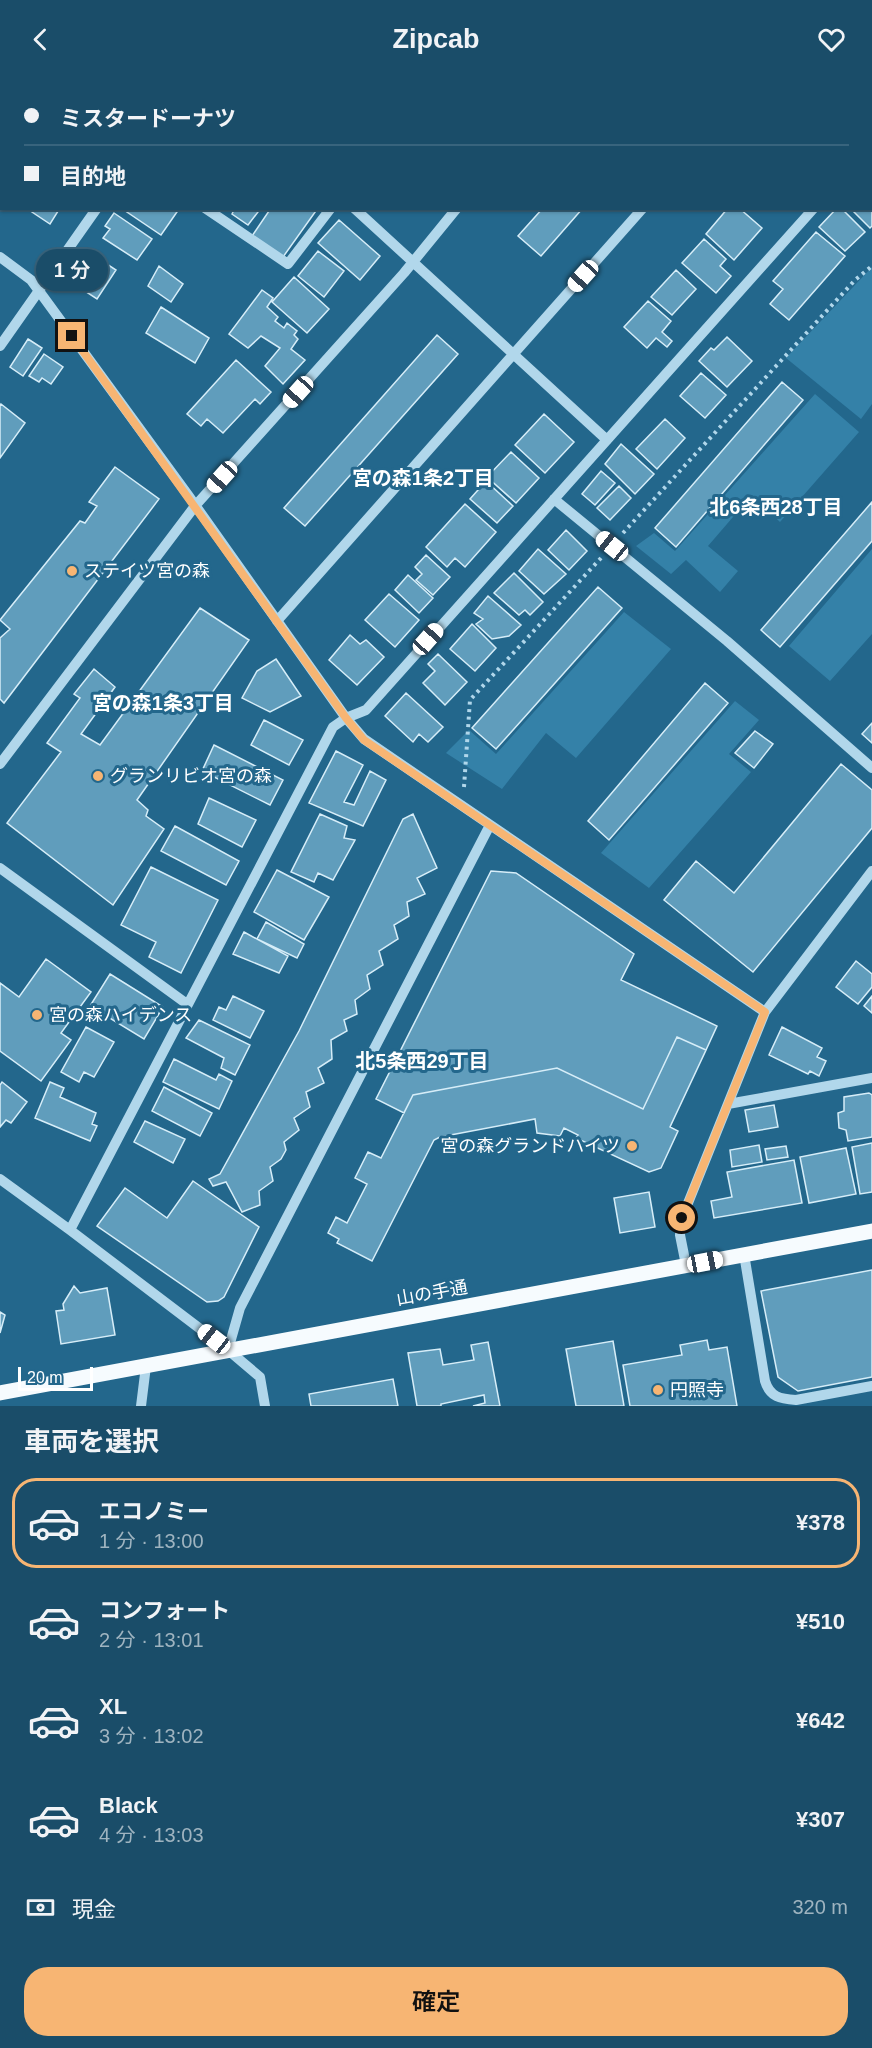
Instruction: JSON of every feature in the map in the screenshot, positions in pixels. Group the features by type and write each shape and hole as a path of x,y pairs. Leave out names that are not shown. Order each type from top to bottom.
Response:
{"main road":[{"name":"山の手通","path":"0,1393 872,1231"}],"street":[{"path":"0,346 96,210"},
{"path":"208,210 288,264 329,210"},
{"path":"356,210 607,440"},
{"path":"0,764 195,506 413,262 455,210"},
{"path":"277,621 641,210"},
{"path":"70,1230 333,727 346,718 366,710 812,210"},
{"path":"0,256 31,280 40,291 364,740 765,1012"},
{"path":"554,499 727,641 872,768"},
{"path":"228,1350 240,1308 490,825"},
{"path":"0,868 187,1004"},
{"path":"686,1265 680,1234 682,1218 765,1012 872,871"},
{"path":"728,1104 872,1078"},
{"path":"0,1179 228,1350 260,1377 265,1406"},
{"path":"744,1254 768,1390 774,1396 784,1400 796,1400 872,1386"},
{"path":"141,1406 146,1366"}],"path":[{"path":"620,537 855,280 872,266"},
{"path":"464,790 470,700 601,558"}],"shaded area":[{"path":"872,267 872,404 861,419 786,358"},
{"path":"815,394 859,432 780,522 752,495 708,546 738,571 720,592 686,560 671,574 636,546 654,533 675,551"},
{"path":"872,549 872,634 830,681 789,646"},
{"path":"624,612 671,649 576,758 546,733 502,789 446,753 469,730 496,754"},
{"path":"735,701 759,720 729,754 751,772 649,888 601,853"}],"building":[{"path":"29,210 59,210 50,224"},
{"path":"124,210 178,210 161,235"},
{"path":"234,210 259,210 248,225 232,214"},
{"path":"270,210 317,210 283,257 252,236"},
{"path":"541,210 581,210 541,256 518,236"},
{"path":"726,210 741,210 762,228 734,260 706,234"},
{"path":"835,210 843,210 865,232 845,251 819,227"},
{"path":"852,210 872,210 870,228"},
{"path":"114,213 152,239 137,260 103,238 110,229 105,226"},
{"path":"339,220 380,256 360,280 318,243"},
{"path":"816,232 845,256 789,320 770,304 783,289 773,281"},
{"path":"704,239 726,259 720,266 731,276 716,293 682,263"},
{"path":"87,251 116,270 97,299 68,280"},
{"path":"318,251 344,271 324,297 298,276"},
{"path":"159,266 183,284 171,302 148,286"},
{"path":"676,270 696,289 672,315 651,297"},
{"path":"294,277 329,309 307,333 272,302"},
{"path":"262,290 273,298 267,307 278,317 275,321 284,328 287,323 297,331 294,335 298,339 291,349 305,360 283,384 265,366 280,348 261,336 248,348 229,334"},
{"path":"648,301 671,321 662,332 672,341 667,347 656,338 647,348 624,327"},
{"path":"161,307 209,338 195,363 146,333"},
{"path":"437,335 458,354 305,526 284,508"},
{"path":"727,337 752,361 727,387 699,361 711,348 714,350"},
{"path":"28,339 42,348 23,376 10,367"},
{"path":"44,354 63,367 51,384 42,378 39,382 29,376"},
{"path":"236,360 271,392 260,404 255,399 223,433 207,419 201,426 187,414"},
{"path":"701,373 726,395 705,418 680,396"},
{"path":"782,382 803,400 676,547 655,528"},
{"path":"1,404 25,423 0,458 0,406"},
{"path":"544,414 574,442 545,473 515,445"},
{"path":"665,419 685,438 657,469 636,449"},
{"path":"621,444 654,474 635,494 605,464"},
{"path":"511,452 539,478 516,503 487,477"},
{"name":"ステイツ宮の森","path":"115,467 159,499 4,703 0,699 0,638 10,629 0,620 80,521 85,523 97,506 89,502"},
{"path":"601,471 615,483 595,505 582,494"},
{"path":"486,481 513,506 497,523 470,499"},
{"path":"619,486 631,498 610,520 597,508"},
{"path":"872,502 872,541 780,647 761,630"},
{"path":"465,504 496,532 465,567 455,558 447,567 426,547"},
{"path":"566,530 587,551 569,570 548,550"},
{"path":"538,549 566,574 544,594 519,571"},
{"path":"426,555 450,577 433,595 416,580 422,574 415,567"},
{"path":"514,573 543,602 530,615 525,610 519,615 494,593"},
{"path":"408,575 433,598 419,613 395,590"},
{"path":"598,587 622,608 496,749 472,728"},
{"path":"389,594 419,620 395,647 365,620"},
{"path":"488,596 521,625 509,636 492,639 476,624 483,619 474,613"},
{"name":"グランリビオ宮の森","path":"200,608 249,640 137,800 148,810 146,816 164,829 113,905 7,823 61,752 47,743 80,698 74,694 94,669 115,687 81,734 100,745"},
{"path":"472,624 496,648 475,671 450,649"},
{"path":"350,635 360,644 366,640 384,657 357,685 329,660"},
{"path":"438,654 467,682 445,705 423,683 435,671 428,664"},
{"path":"276,659 301,696 270,712 242,698 257,671"},
{"path":"705,683 728,703 609,840 588,821"},
{"path":"406,693 443,727 428,742 419,734 413,742 385,716"},
{"path":"264,720 303,740 289,765 251,745"},
{"path":"872,723 872,743 862,734"},
{"path":"755,731 773,744 754,768 735,753"},
{"path":"214,745 283,780 270,805 202,771"},
{"path":"336,751 363,765 344,802 354,805 370,771 386,780 363,826 309,803"},
{"path":"841,764 872,790 872,828 753,972 664,900 696,861 734,893"},
{"path":"209,798 256,820 242,847 198,824"},
{"path":"320,814 347,826 344,838 355,840 333,880 318,873 314,882 291,872"},
{"path":"413,814 437,868 417,878 425,894 407,902 409,916 394,925 398,939 379,951 383,965 367,975 370,989 355,1000 357,1014 344,1020 347,1031 331,1040 332,1059 318,1068 324,1083 306,1092 310,1107 294,1118 299,1130 284,1142 286,1150 281,1159 270,1167 273,1181 259,1191 260,1205 242,1212 226,1182 213,1186 209,1179 220,1174 299,1031 403,819"},
{"path":"175,826 239,861 226,885 161,851"},
{"path":"151,867 218,900 181,973 149,957 156,942 121,925"},
{"path":"277,870 329,897 304,940 254,912"},
{"path":"491,871 516,873 634,954 621,980 717,1026 706,1050 677,1037 643,1109 557,1068 413,1095 404,1113 376,1099"},
{"path":"266,922 304,944 297,958 257,939"},
{"path":"244,932 288,956 279,973 233,954"},
{"name":"宮の森ハイデンス","path":"46,959 91,992 61,1033 71,1040 41,1081 0,1051 0,983 19,997"},
{"path":"856,961 872,974 872,987 858,1004 836,987"},
{"path":"110,974 163,1007 144,1039 90,1006"},
{"path":"233,996 264,1011 250,1038 213,1020 219,1007 226,1010"},
{"path":"872,996 872,1013 864,1006"},
{"path":"199,1020 250,1045 235,1075 221,1068 224,1058 186,1038"},
{"path":"86,1027 114,1042 94,1077 84,1072 79,1082 61,1072"},
{"path":"782,1027 822,1048 817,1057 826,1061 819,1076 810,1071 808,1074 769,1055"},
{"name":"宮の森グランドハイツ","path":"677,1037 706,1050 670,1127 678,1131 661,1168 649,1172 576,1138 578,1135 564,1128 560,1136 537,1133 535,1119 440,1137 434,1140 372,1261 337,1243 339,1239 328,1233 336,1217 347,1223 367,1184 355,1178 368,1152 381,1158 413,1095 557,1068 643,1109"},
{"path":"174,1059 216,1080 219,1074 232,1081 219,1109 163,1082"},
{"path":"2,1082 27,1102 11,1123 6,1120 0,1127 0,1085"},
{"path":"50,1082 64,1088 60,1097 96,1113 92,1124 97,1126 90,1141 35,1118"},
{"path":"164,1087 212,1113 200,1136 152,1111"},
{"path":"869,1093 872,1095 872,1137 848,1141 846,1130 839,1128 838,1113 844,1111 844,1097"},
{"path":"774,1105 778,1127 749,1132 745,1110"},
{"path":"145,1121 185,1139 173,1163 134,1142"},
{"path":"872,1143 872,1192 860,1194 852,1147"},
{"path":"759,1145 762,1162 732,1167 730,1150"},
{"path":"786,1146 788,1157 767,1160 765,1149"},
{"path":"846,1148 856,1194 809,1203 800,1157"},
{"path":"794,1160 802,1203 714,1218 711,1201 732,1197 727,1172"},
{"path":"193,1181 259,1227 224,1297 218,1301 207,1302 97,1226 125,1188 167,1218"},
{"path":"649,1192 655,1227 620,1233 614,1198"},
{"path":"872,1270 872,1377 798,1391 778,1377 761,1291"},
{"path":"74,1286 80,1293 107,1288 115,1335 61,1344 56,1311 64,1310 63,1304"},
{"path":"0,1312 5,1315 0,1333"},
{"path":"707,1340 709,1350 727,1347 737,1406 630,1406 623,1365 682,1355 680,1345"},
{"path":"613,1341 624,1406 576,1406 566,1349"},
{"path":"488,1342 500,1406 473,1406 485,1403 484,1395 441,1404 441,1406 417,1406 408,1353 440,1349 443,1365 474,1360 471,1345"},
{"path":"393,1379 398,1406 311,1406 309,1394"}],"place":[{"name":"ステイツ宮の森","path":"72,571"},
{"name":"グランリビオ宮の森","path":"98,776"},
{"name":"宮の森ハイデンス","path":"37,1015"},
{"name":"宮の森グランドハイツ","path":"632,1146"},
{"name":"円照寺","path":"658,1390"}],"district":[{"name":"宮の森1条2丁目","path":"423,478"},
{"name":"北6条西28丁目","path":"776,507"},
{"name":"宮の森1条3丁目","path":"163,703"},
{"name":"北5条西29丁目","path":"422,1061"}],"route":[{"path":"72,336 364,740 765,1012 682,1218"}]}
